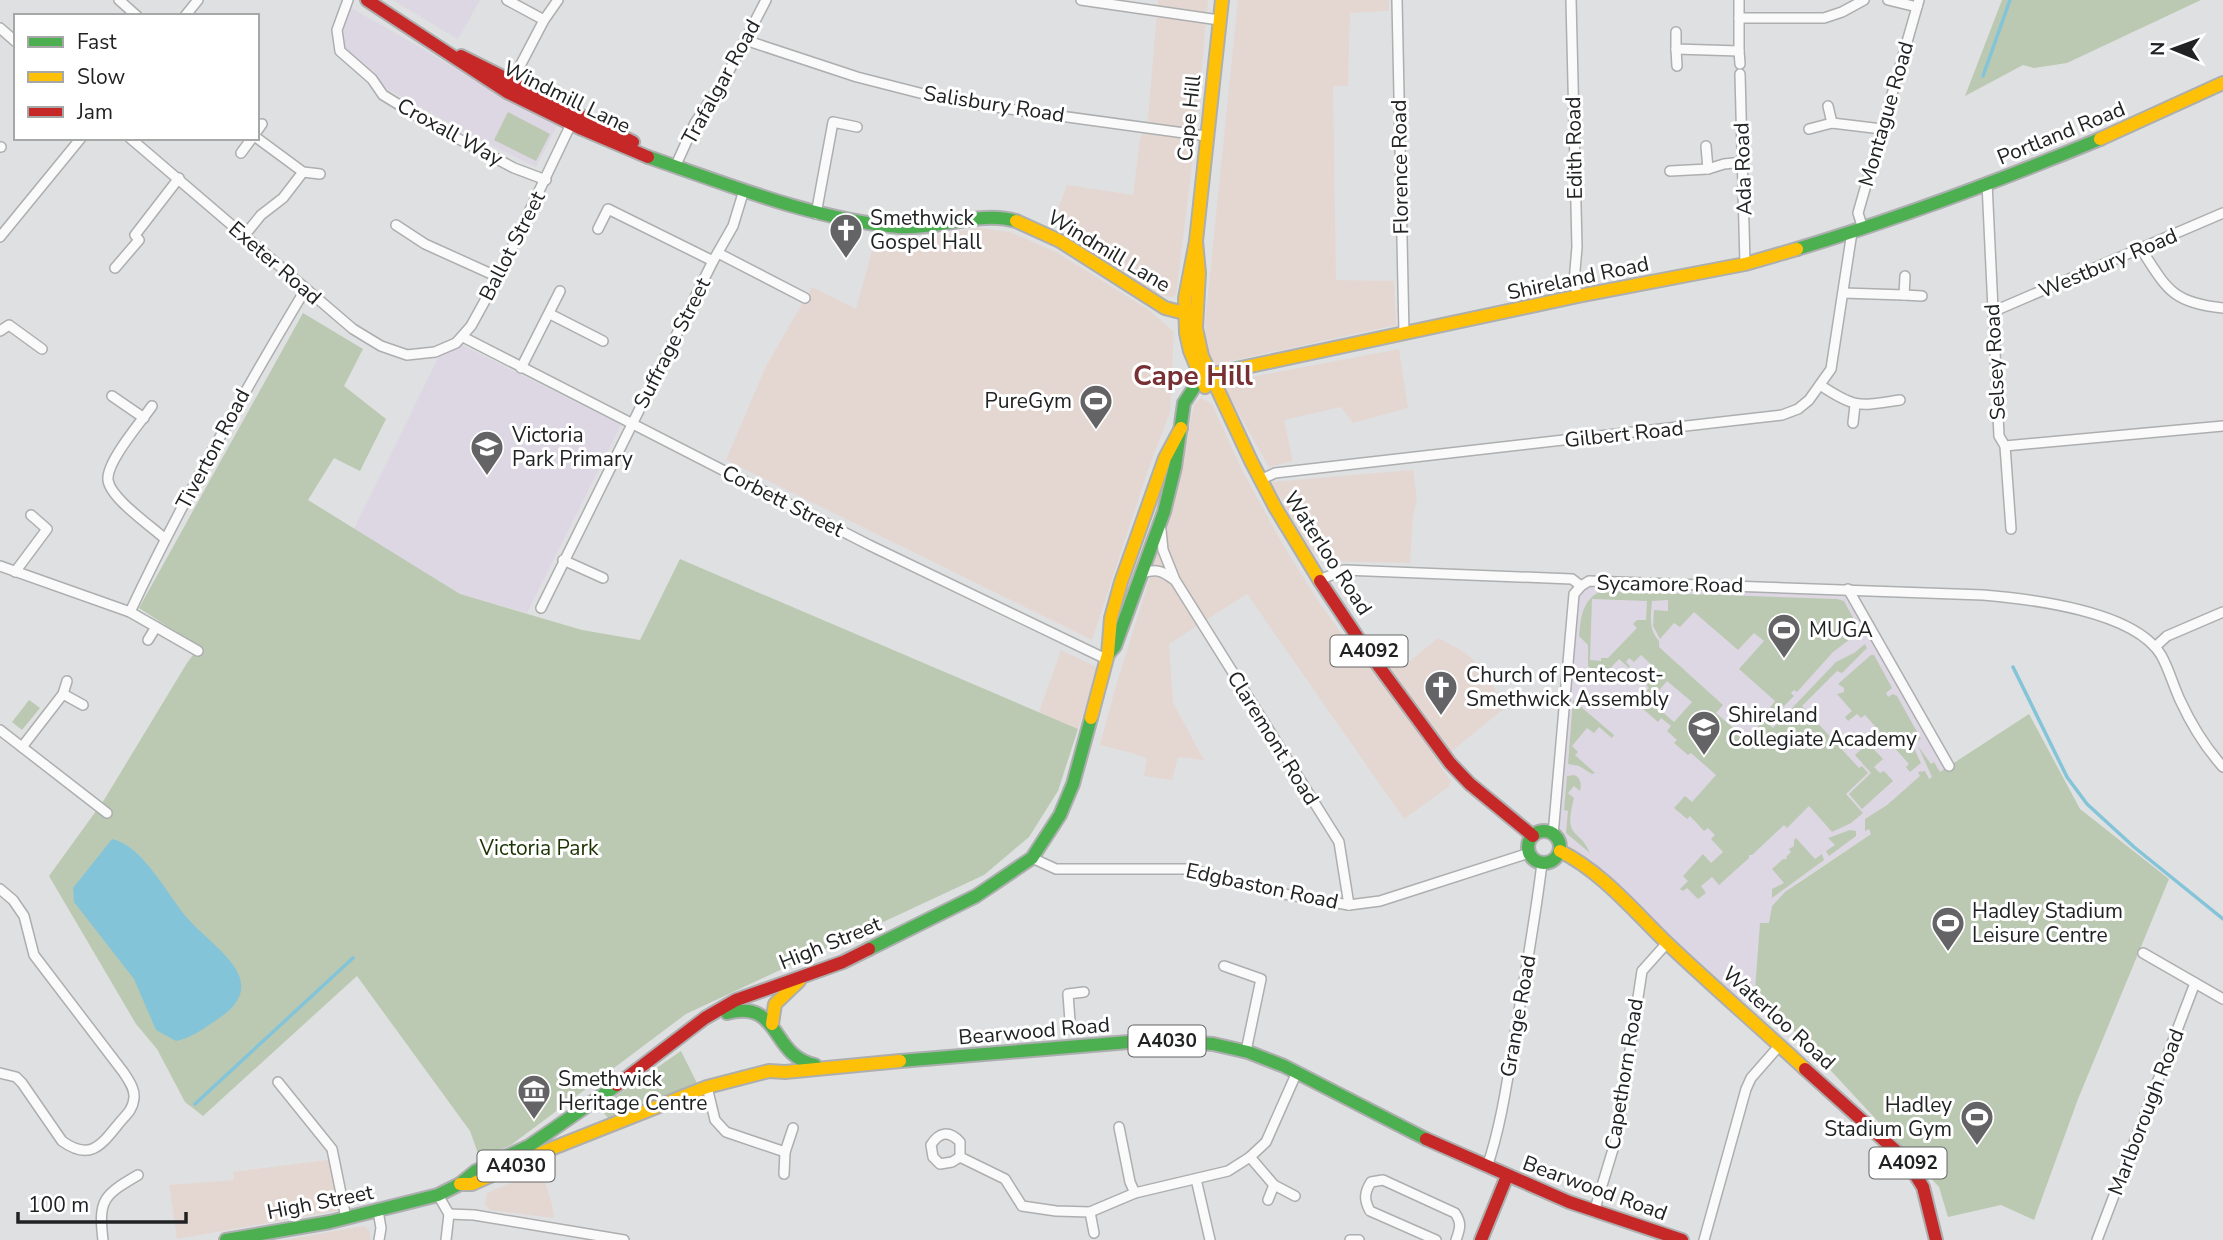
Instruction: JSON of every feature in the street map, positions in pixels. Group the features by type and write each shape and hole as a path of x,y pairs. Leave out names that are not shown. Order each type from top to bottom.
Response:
{"main road":[{"name":"Windmill Lane","path":"367,0 448,51 466,58 533,105 576,120 647,157 816,214 901,227 997,218 1013,220 1060,241 1157,303 1190,315"},
{"name":"Cape Hill","path":"1204,377 1191,360 1186,340 1190,315 1189,270 1196,241 1222,0"},
{"name":"Portland Road","path":"1949,198 2084,146 2223,83"},
{"name":"Windmill Lane","path":"509,87 554,103 576,120"},
{"name":"Shireland Road","path":"1204,377 1578,296 1745,264 1857,230 1949,198"},
{"name":"A4030","path":"1141,573 1158,534 1175,468 1186,396 1192,385 1204,377"},
{"name":"Waterloo Road","path":"1204,377 1284,523 1320,580 1450,763 1470,784 1533,836"},
{"name":"A4030","path":"1137,542 1166,453 1181,428"},
{"path":"1141,573 1142,551 1137,542 1144,540 1160,522"},
{"name":"High Street","path":"226,1240 346,1218 438,1195 460,1184 476,1171 529,1146 705,1018 736,1000 855,956 976,896 1032,858 1060,814 1073,784 1107,656 1112,620 1137,542"},
{"name":"High Street","path":"1107,656 1115,646 1141,573"},
{"path":"1543,832 1553,835 1559,843 1560,851 1553,860 1542,863 1529,853 1529,843 1533,836 1543,832"},
{"name":"Waterloo Road","path":"1560,851 1576,859 1617,893 1667,943 1906,1160 1923,1188 1936,1240"},
{"name":"A4030","path":"772,1024 775,1004 806,976"},
{"name":"A4030","path":"674,1041 741,1008 756,1012 772,1024 801,1061 820,1067"},
{"name":"Bearwood Road","path":"570,1142 707,1087 769,1071 785,1072 1072,1041 1153,1040 1205,1044 1246,1051 1297,1072 1385,1120 1507,1177 1648,1235 1682,1240"},
{"path":"769,1071 780,1061 786,1044"},
{"path":"593,1102 594,1112 600,1120 613,1124"},
{"path":"561,1125 565,1138 570,1142"},
{"name":"High Street","path":"460,1184 472,1184 570,1142"},
{"path":"1481,1240 1507,1177"}],"street":[{"path":"119,0 135,14"},
{"path":"187,14 198,0"},
{"name":"Croxall Way","path":"348,0 337,30 340,51 372,79 383,95 434,126 514,168 546,180"},
{"path":"507,0 544,20"},
{"path":"509,87 544,20 558,0"},
{"name":"Trafalgar Road","path":"676,165 695,123 728,73 766,0"},
{"path":"1081,0 1219,20"},
{"name":"Florence Road","path":"1397,0 1404,334"},
{"name":"Edith Road","path":"1571,0 1577,247 1574,260 1578,296"},
{"name":"Ada Road","path":"1739,0 1745,264"},
{"path":"1739,18 1824,18 1864,0"},
{"path":"1888,0 1918,4"},
{"name":"Montague Road","path":"1857,230 1858,212 1918,4"},
{"path":"0,28 14,40"},
{"path":"1676,32 1677,66"},
{"name":"Salisbury Road","path":"745,40 857,76 951,101 1206,136"},
{"path":"1676,49 1739,51"},
{"path":"1828,106 1832,123"},
{"name":"Ballot Street","path":"463,337 498,276 576,120"},
{"path":"816,214 833,122 857,127"},
{"path":"1809,129 1832,123 1882,128"},
{"path":"0,237 79,140"},
{"name":"Exeter Road","path":"132,140 305,290 353,329 381,346 407,355 435,352 463,337"},
{"path":"241,153 253,140"},
{"path":"258,140 303,172 320,174"},
{"path":"1706,146 1708,169"},
{"path":"1670,171 1708,169 1743,162"},
{"path":"244,236 261,215 283,198 303,172"},
{"path":"115,268 139,240 135,234 179,178"},
{"name":"Selsey Road","path":"1987,183 1999,436 2005,446 2223,426"},
{"name":"Suffrage Street","path":"541,607 733,226 744,190"},
{"path":"598,229 608,209 805,298"},
{"name":"Westbury Road","path":"1992,312 2223,213"},
{"path":"396,225 425,244 498,276"},
{"name":"Gilbert Road","path":"1260,480 1275,473 1782,415 1798,408 1821,386 1831,369 1843,293 1857,230"},
{"path":"2141,249 2166,287 2185,301 2223,308"},
{"path":"1904,295 1905,276"},
{"name":"Tiverton Road","path":"130,612 164,538 246,387 305,290"},
{"path":"521,368 560,292"},
{"path":"1843,293 1922,296"},
{"path":"550,314 603,341"},
{"path":"0,331 9,325 43,349"},
{"name":"Corbett Street","path":"463,337 881,550 1107,656"},
{"path":"1821,386 1855,405 1900,400"},
{"path":"111,396 144,418"},
{"path":"1853,423 1855,405"},
{"path":"152,406 110,467 108,482 116,496 164,538"},
{"path":"2005,446 2011,529"},
{"path":"15,572 47,530 31,515"},
{"name":"Claremont Road","path":"1160,522 1163,550 1175,580 1339,842 1349,905"},
{"path":"563,559 603,578"},
{"path":"0,566 130,612 198,651"},
{"path":"1141,573 1154,569 1162,570 1175,580"},
{"name":"Sycamore Road","path":"1320,580 1344,570 1572,579 1581,586 1589,581 1983,595 2088,612 2135,631 2155,647"},
{"path":"1553,835 1574,594 1581,586"},
{"path":"1848,589 1949,766"},
{"path":"2223,612 2167,636 2155,647 2195,730 2223,767"},
{"path":"148,640 156,627"},
{"path":"22,747 63,694 67,681"},
{"path":"63,694 83,705"},
{"path":"0,730 107,813"},
{"name":"Edgbaston Road","path":"1032,858 1056,869 1190,869 1278,892 1349,905 1380,901 1529,853"},
{"name":"Grange Road","path":"1487,1167 1494,1146 1514,1041 1542,863"},
{"path":"0,889 13,900 24,916 34,956 124,1073 135,1097 131,1111 102,1145 84,1150 71,1148 62,1141 22,1083 16,1077 0,1073"},
{"name":"Capethorn Road","path":"1594,1212 1617,1136 1640,978 1649,960 1667,943"},
{"path":"2143,953 2223,999"},
{"path":"1224,965 1261,979 1246,1051"},
{"name":"Marlborough Road","path":"2097,1240 2195,983"},
{"path":"1070,1021 1068,994 1084,992"},
{"path":"1704,1240 1749,1080 1780,1045"},
{"path":"960,1157 1005,1179 1022,1206 1090,1212 1135,1193 1228,1171 1250,1157 1265,1142 1297,1072"},
{"path":"278,1082 332,1149 346,1218"},
{"path":"707,1087 715,1120 726,1132 785,1152"},
{"path":"1119,1127 1130,1182 1135,1193"},
{"path":"784,1174 785,1152 793,1128"},
{"path":"1250,1157 1275,1185 1295,1196"},
{"path":"103,1240 100,1220 103,1203 111,1191 138,1175"},
{"path":"1196,1180 1210,1240"},
{"path":"1436,1240 1370,1211 1365,1202 1366,1191 1371,1182 1383,1180 1455,1213 1461,1228 1456,1240"},
{"path":"1268,1200 1275,1185"},
{"path":"438,1195 449,1214 446,1240"},
{"path":"378,1211 381,1228 379,1240"},
{"path":"1090,1212 1094,1233"},
{"path":"449,1214 486,1217 624,1240"},
{"path":"1350,1240 1359,1240"}],"shaded area":[{"path":"393,0 480,0 458,39"},
{"path":"1158,0 1208,0 1196,133 1176,295 1171,297 1160,295 1115,268 1052,225 1067,185 1133,195 1140,138 1147,130"},
{"path":"1238,0 1389,0 1389,11 1350,13 1348,86 1333,86 1336,280 1394,281 1396,325 1213,365 1208,359 1205,323"},
{"path":"346,5 490,90 557,126 536,167 382,86 342,49 340,32"},
{"path":"980,228 1010,232 1056,252 1149,310 1174,332 1170,412 1092,640 726,460 766,366 812,287 856,309 876,236 911,239"},
{"name":"Victoria Park Primary","path":"462,345 621,425 527,613 460,594 354,529 439,356"},
{"path":"1399,349 1408,408 1353,423 1341,407 1284,420 1293,461 1269,467 1223,385 1225,382"},
{"path":"1201,398 1212,404 1243,472 1283,545 1354,651 1379,643 1400,669 1438,638 1466,653 1482,669 1506,707 1452,751 1436,759 1451,782 1404,819 1247,594 1169,644 1173,703 1204,760 1178,757 1172,780 1144,776 1147,759 1100,745 1171,510 1194,405"},
{"path":"1413,470 1417,499 1410,563 1322,561 1311,550 1271,482"},
{"name":"Shireland Collegiate Academy","path":"1589,581 1848,589 1949,766 1867,823 1872,833 1798,882 1772,906 1769,924 1760,923 1755,989 1738,1007 1560,847 1555,837 1574,594"},
{"path":"1061,650 1098,668 1078,729 1039,712"},
{"path":"328,1160 336,1181 341,1210 177,1239 169,1185 234,1180 233,1172"},
{"path":"541,1170 554,1218 490,1210 485,1205 487,1193"},
{"path":"364,1226 370,1232 370,1240 284,1240"}],"green space":[{"path":"2002,0 2201,0 2067,63 2034,68 2023,65 1965,96"},
{"path":"508,112 550,134 536,161 494,140"},
{"name":"Victoria Park","path":"303,313 363,349 344,386 386,419 360,471 334,458 308,500 460,594 582,630 640,640 680,559 1078,729 1058,791 1029,837 984,875 686,1014 511,1145 480,1159 470,1131 357,976 203,1116 185,1102 157,1049 136,1024 49,876 104,800 199,647 139,608"},
{"path":"1601,591 1844,601 1858,627 1857,634 1833,652 1797,692 1794,690 1791,693 1794,696 1775,715 1769,709 1775,701 1739,669 1764,641 1754,633 1738,650 1694,612 1680,627 1674,623 1660,639 1653,626 1654,610 1668,611 1668,600 1652,601 1651,622 1659,647 1723,705 1716,713 1746,739 1764,720 1773,728 1836,662 1865,644 1867,648 1842,673 1837,671 1802,706 1859,768 1862,766 1868,773 1846,794 1863,813 1851,823 1832,832 1809,806 1787,828 1784,825 1749,855 1749,858 1719,885 1712,877 1701,886 1706,893 1698,899 1687,888 1683,891 1680,889 1688,881 1683,876 1703,854 1711,863 1723,852 1711,839 1715,835 1708,828 1704,831 1690,816 1687,819 1674,808 1685,796 1692,802 1716,775 1691,753 1688,755 1674,743 1677,740 1667,731 1671,726 1661,718 1658,722 1635,702 1649,688 1645,683 1657,670 1641,655 1634,662 1629,658 1626,662 1629,668 1619,659 1600,679 1588,666 1588,645 1579,636 1586,604","holes":["1592,599 1647,601 1646,620 1637,620 1633,624 1637,628 1608,658 1601,658 1601,661 1590,660","1667,681 1692,702 1674,722 1650,701"]},
{"path":"1874,655 1892,688 1886,693 1888,697 1893,694 1897,696 1921,739 1912,744 1921,763 1910,772 1906,767 1909,764 1865,715 1861,718 1857,714 1848,721 1845,717 1852,711 1837,694 1844,692 1844,688 1838,684"},
{"path":"29,700 40,708 22,730 12,722"},
{"path":"1573,700 1614,735 1612,738 1599,727 1594,733 1587,728 1572,746 1578,752 1575,755 1595,773 1592,774 1579,766 1568,764"},
{"name":"Hadley Stadium Leisure Centre","path":"2029,714 2080,809 2169,879 2078,1099 2034,1220 2001,1205 1948,1217 1939,1187 1755,989 1760,923 1769,923 1772,906 1785,892 1871,834 1869,829 1865,831 1865,819 1887,805 1920,776 1918,772 1925,771 1929,779 1932,777 1918,746 1940,772"},
{"path":"1868,743 1883,759 1874,767 1880,773 1884,771 1893,781 1862,809 1849,794 1871,773 1855,755"},
{"path":"1574,775 1581,786 1580,791 1574,786 1568,793 1574,798 1571,827 1590,853 1566,833 1568,811 1564,810 1567,776"},
{"path":"1850,830 1856,831 1856,836 1829,856 1826,851 1835,845 1828,838"},
{"path":"1796,838 1815,859 1822,854 1824,860 1772,898 1772,889 1784,883 1772,869 1783,859 1787,859 1791,852 1789,849 1794,846"},
{"path":"681,1051 698,1085 609,1119 603,1112 604,1104"}],"water":[{"path":"112,839 123,843 145,861 189,920 224,954 240,979 241,992 234,1005 218,1019 187,1038 176,1041 156,1030 134,979 74,902 73,888"}],"waterway":[{"path":"1983,76 2010,0"},
{"path":"2013,667 2067,777 2087,804 2134,847 2223,919"},
{"path":"195,1104 353,958"}],"tunnel":[{"path":"1070,1021 1071,1035"}],"traffic: fast":[{"path":"1797,249 1950,198 2100,139"},
{"path":"648,157 772,200 867,223 913,227 989,218 1016,221"},
{"path":"1109,653 1115,646 1164,512 1175,467 1184,403 1197,383 1208,375"},
{"path":"869,949 976,896 1032,858 1060,815 1073,784 1091,718"},
{"path":"1544,831 1555,836 1560,847 1555,858 1544,863 1533,858 1528,847 1533,836 1544,831"},
{"path":"727,1013 745,1011 758,1014 767,1021 790,1051 801,1060 815,1065"},
{"path":"900,1061 1153,1040 1213,1044 1248,1052 1284,1066 1426,1139"},
{"path":"226,1240 330,1222 438,1195 460,1184 476,1171 529,1146 617,1085"}],"traffic: slow":[{"path":"1205,387 1190,351 1186,333 1185,298 1196,241 1222,0"},
{"path":"2100,139 2223,83"},
{"path":"1016,221 1060,241 1165,308 1192,315"},
{"path":"1196,241 1199,273 1196,328 1202,356 1275,507 1320,581"},
{"path":"1208,375 1578,296 1745,264 1797,249"},
{"path":"1091,718 1108,654 1111,618 1121,582 1165,458 1181,428"},
{"path":"1560,851 1590,870 1616,892 1683,958 1805,1069"},
{"path":"772,1024 775,1004 799,981"},
{"path":"460,1184 472,1184 548,1150 707,1087 769,1071 785,1072 900,1061"}],"traffic: jam":[{"path":"367,0 507,92 582,129 648,157"},
{"path":"461,56 633,142"},
{"path":"1320,581 1358,638 1450,763 1470,784 1533,836"},
{"path":"617,1085 705,1018 736,1000 843,962 869,949"},
{"path":"1805,1069 1906,1160 1923,1187 1936,1240"},
{"path":"1426,1139 1569,1202 1682,1240"},
{"path":"1481,1240 1507,1176"}],"place":[{"name":"Smethwick Gospel Hall","path":"846,260"},
{"name":"PureGym","path":"1096,431"},
{"name":"Victoria Park Primary","path":"487,477"},
{"name":"MUGA","path":"1784,660"},
{"name":"Church of Pentecost- Smethwick Assembly","path":"1441,717"},
{"name":"Shireland Collegiate Academy","path":"1704,757"},
{"name":"Hadley Stadium Leisure Centre","path":"1948,953"},
{"name":"Smethwick Heritage Centre","path":"534,1121"},
{"name":"Hadley Stadium Gym","path":"1977,1147"}],"district":[{"name":"Cape Hill","path":"1193,376"}]}
